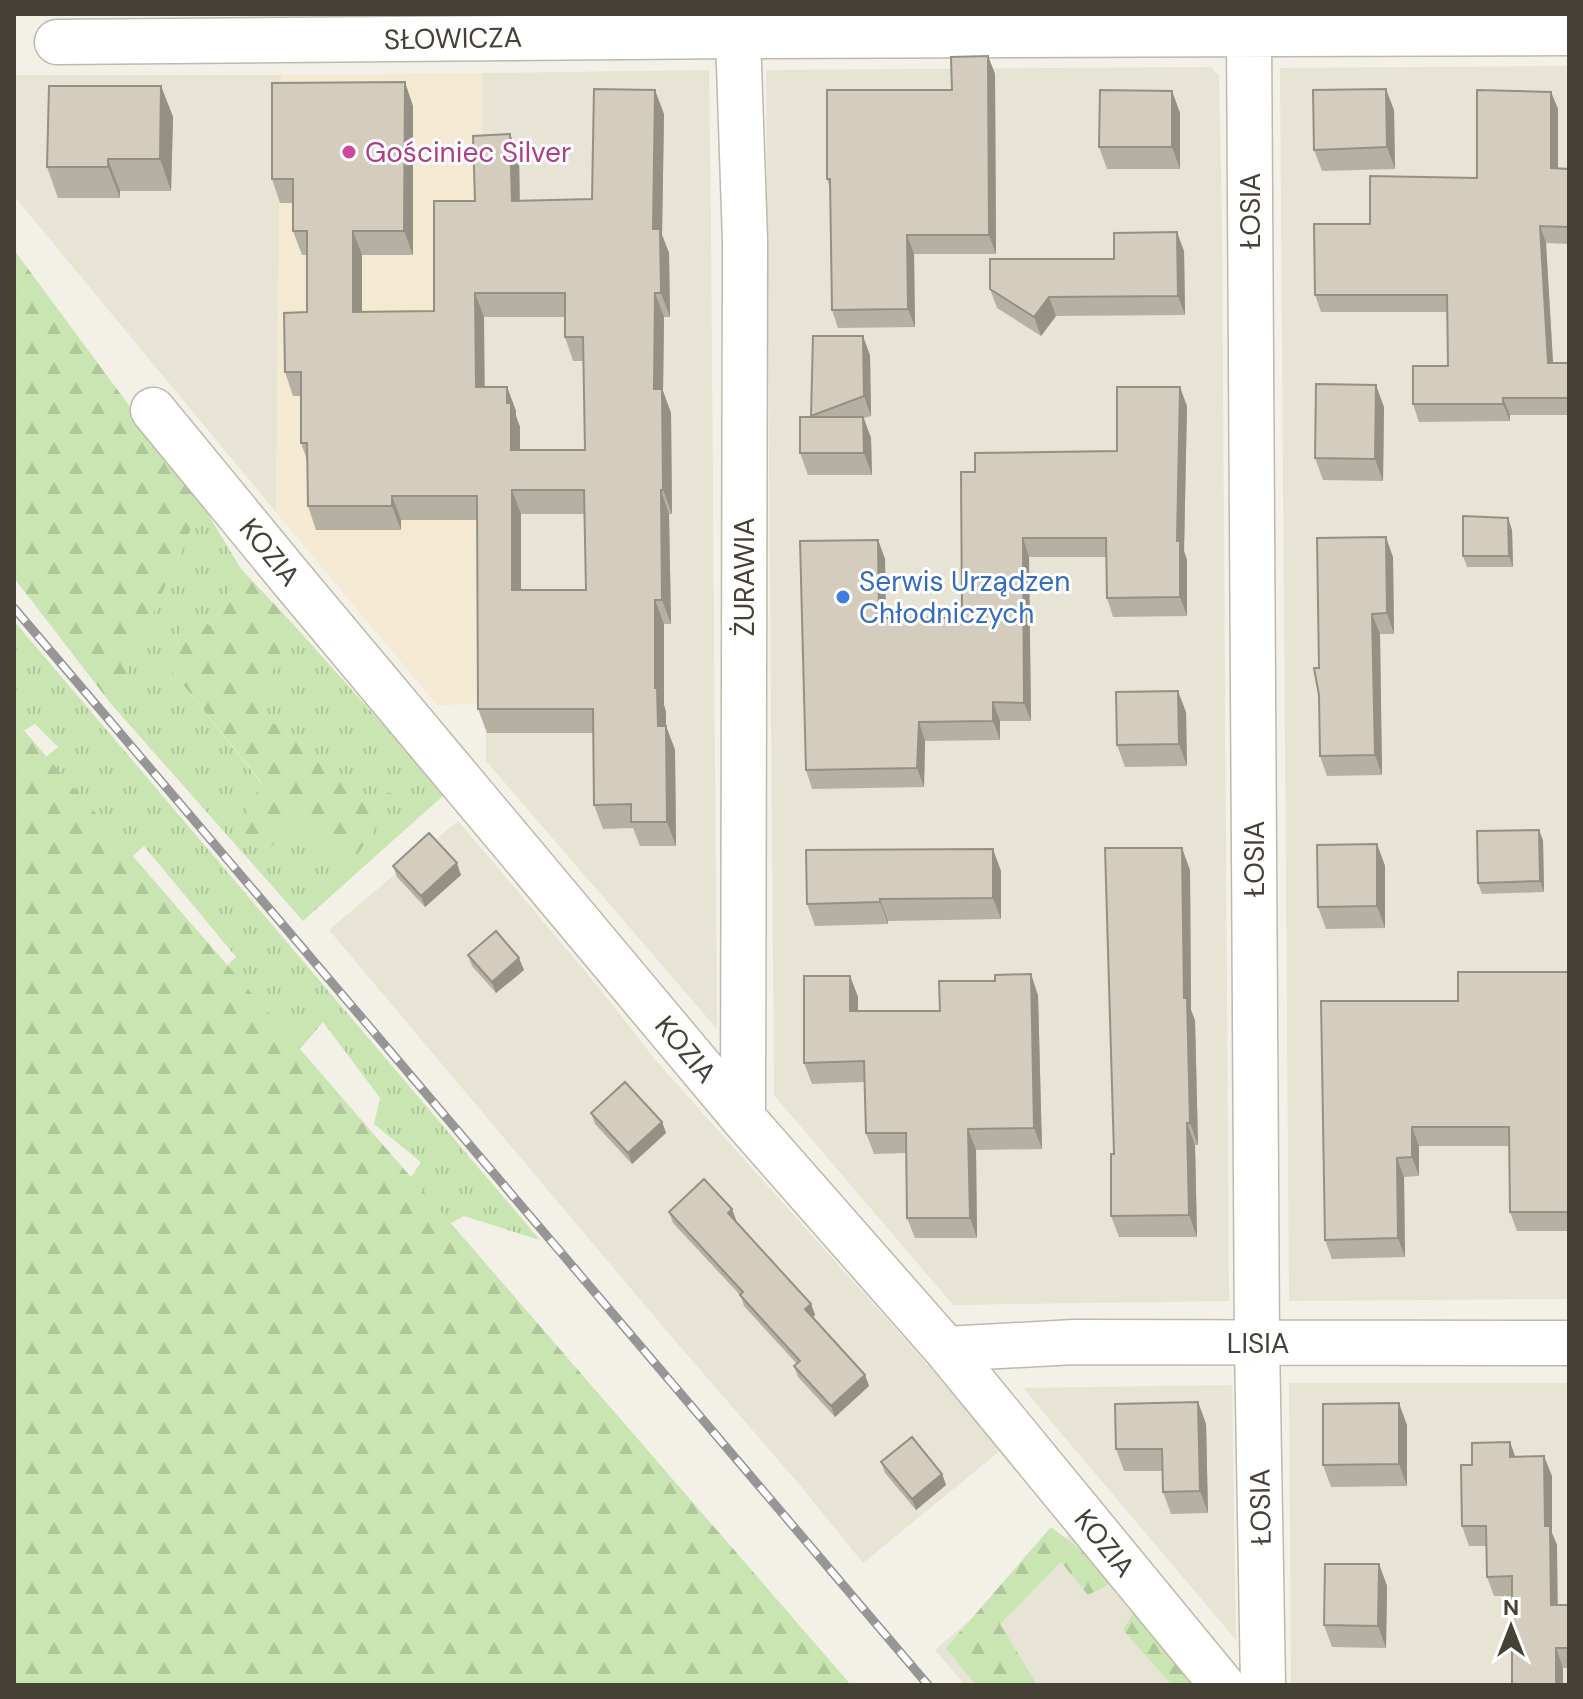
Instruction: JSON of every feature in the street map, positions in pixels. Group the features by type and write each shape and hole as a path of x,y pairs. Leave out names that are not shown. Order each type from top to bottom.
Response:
{"street":[{"name":"ŁOSIA","path":"1249,33 1257,1343 1263,1685"},
{"name":"SŁOWICZA","path":"57,42 1569,33"},
{"name":"ŻURAWIA","path":"738,36 745,241 743,1118"},
{"name":"KOZIA","path":"153,410 743,1118 946,1349 1222,1685"},
{"name":"LISIA","path":"946,1349 1074,1342 1569,1343"}],"shaded area":[{"path":"1569,66 1569,1299 1289,1301 1280,68"},
{"path":"1211,67 1219,76 1222,224 1229,1301 953,1305 774,1095 766,70"},
{"path":"709,70 717,1029 486,761 482,73"},
{"path":"482,73 487,704 437,705 276,512 281,75"},
{"path":"14,75 281,75 276,512 14,196"},
{"path":"458,821 595,983 658,1063 1001,1450 863,1563 329,930"},
{"path":"1289,1383 1569,1383 1569,1685 1291,1685"},
{"path":"1232,1385 1236,1640 1023,1388"},
{"path":"1071,1533 1203,1685 965,1685 935,1650"}],"green space":[{"path":"14,250 202,504 112,705 14,578"},
{"path":"202,504 241,569 213,626 188,618 168,666 262,784 296,820 397,792 364,800 256,709 293,624 445,794 303,921 112,705"},
{"path":"241,569 293,624 257,709 364,800 398,790 351,865 297,820 265,854 237,830 262,783 168,666 188,618 213,626"},
{"path":"14,621 540,1240 464,1216 342,1282 421,1162 374,1124 380,1098 323,1022 290,1061 201,990 236,957 144,846 96,888 35,766 58,747 35,724 14,736"},
{"path":"14,719 851,1685 14,1685"},
{"path":"1051,1527 1119,1579 1088,1595 1061,1562 1000,1624 1037,1685 976,1685 946,1648"},
{"path":"1138,1605 1209,1685 1172,1685 1123,1630"}],"building":[{"path":"988,56 989,235 907,235 908,309 832,310 827,90 952,90 951,57"},
{"path":"405,82 404,231 353,231 353,312 434,311 434,201 475,201 473,136 510,134 512,201 592,199 594,89 655,90 653,229 660,229 661,293 655,293 654,389 662,389 663,490 662,600 655,600 655,688 658,726 666,726 667,822 631,822 631,804 594,805 593,709 478,709 477,496 392,496 392,506 308,506 307,443 301,443 301,372 285,372 284,313 307,312 307,231 293,231 293,179 272,179 272,83","holes":["475,293 565,293 565,337 583,337 585,450 511,450 511,403 507,403 507,387 476,387","512,490 584,490 586,590 512,590"]},
{"path":"49,86 161,86 160,159 108,159 108,167 47,167"},
{"path":"1386,89 1387,147 1314,150 1313,90"},
{"path":"1100,90 1172,91 1172,147 1099,147"},
{"path":"1477,90 1551,92 1551,168 1569,169 1569,227 1540,226 1548,363 1569,363 1569,398 1503,398 1503,404 1413,404 1413,366 1448,366 1447,295 1315,295 1314,224 1370,224 1370,176 1477,178"},
{"path":"1177,232 1178,296 1049,297 1034,317 990,289 990,259 1114,259 1114,233"},
{"path":"813,336 863,336 864,396 811,416"},
{"path":"1316,384 1376,385 1375,459 1315,458"},
{"path":"1117,387 1180,387 1177,541 1180,541 1180,597 1107,598 1106,538 1023,538 1024,703 993,702 993,721 919,722 917,768 806,770 800,541 878,540 879,618 962,618 961,472 975,472 975,453 1117,451"},
{"path":"800,417 863,417 864,453 800,453"},
{"path":"1463,516 1508,518 1509,556 1463,556"},
{"path":"1386,537 1387,613 1372,614 1375,755 1320,756 1319,695 1314,668 1319,668 1317,538"},
{"path":"1178,691 1179,744 1117,745 1116,692"},
{"path":"1539,830 1540,881 1478,883 1477,831"},
{"path":"429,833 457,863 421,896 393,866"},
{"path":"1377,844 1377,906 1318,907 1317,845"},
{"path":"1105,848 1182,848 1190,1123 1187,1123 1189,1215 1111,1216 1111,1154 1114,1154"},
{"path":"993,849 993,898 880,899 880,902 807,904 806,850"},
{"path":"496,931 519,958 492,982 468,955"},
{"path":"1458,972 1569,972 1569,1212 1510,1212 1509,1127 1412,1127 1412,1157 1397,1158 1398,1238 1325,1240 1321,1001 1458,1001"},
{"path":"1031,974 1034,1128 968,1129 970,1218 907,1218 906,1133 866,1133 864,1061 804,1063 804,976 850,976 850,1011 940,1011 939,981 995,981 995,975"},
{"path":"625,1082 662,1122 628,1153 591,1113"},
{"path":"704,1179 732,1209 728,1213 811,1304 805,1309 865,1375 831,1406 794,1366 800,1361 740,1295 743,1292 669,1212"},
{"path":"1198,1402 1200,1491 1163,1492 1162,1449 1116,1449 1115,1404"},
{"path":"1399,1403 1399,1464 1323,1465 1323,1404"},
{"path":"912,1437 942,1474 912,1499 881,1462"},
{"path":"1510,1442 1510,1457 1544,1456 1545,1526 1550,1526 1551,1605 1569,1605 1569,1648 1556,1648 1556,1685 1512,1685 1512,1576 1487,1577 1486,1526 1462,1526 1461,1465 1472,1465 1472,1443"},
{"path":"1325,1564 1379,1564 1378,1626 1324,1625"}],"railway":[{"path":"14,608 928,1685"}],"place":[{"name":"Gościniec Silver","path":"349,152"},
{"name":"Serwis Urządzen Chłodniczych","path":"843,597"}]}
